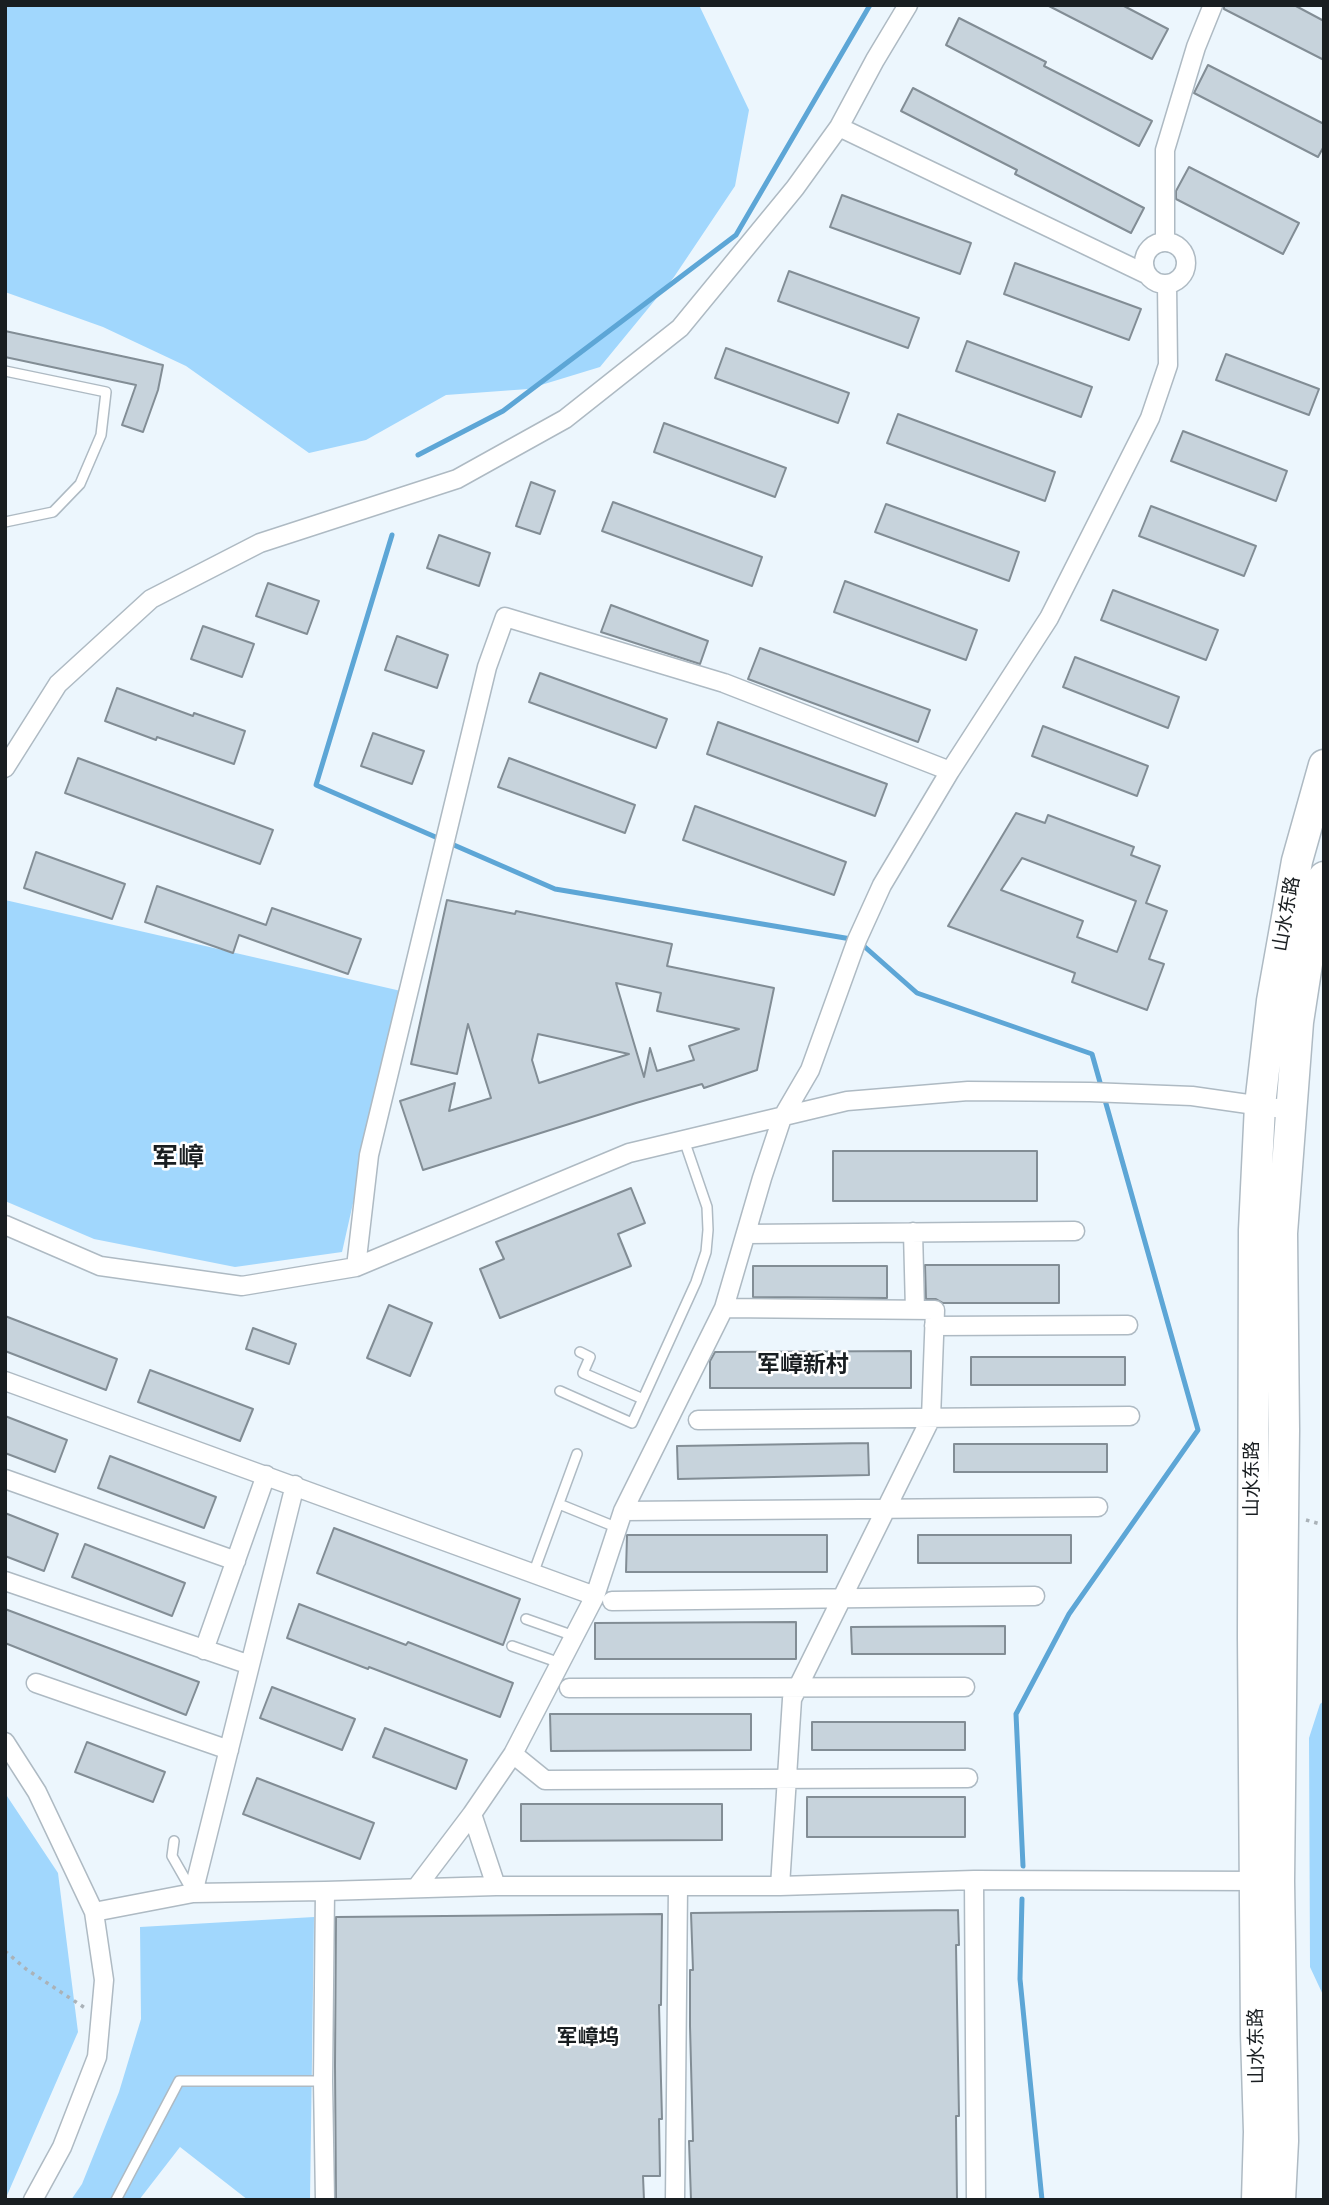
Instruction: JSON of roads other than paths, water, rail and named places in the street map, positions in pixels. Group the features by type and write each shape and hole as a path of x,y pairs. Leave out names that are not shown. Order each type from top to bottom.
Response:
{"highway":[{"name":"山水东路","path":"1280,2200 1283,2141 1267,1881 1254,1230 1260,1105 1272,1001 1297,860 1324,765"},
{"name":"山水东路","path":"1258,2200 1284,1430 1282,1233 1298,1022 1324,877"}],"street":[{"path":"5,768 58,684 151,599 260,543 457,479 565,419 680,328 795,188 839,127 908,5"},
{"path":"1165,242 1165,150 1196,47 1213,5"},
{"path":"839,127 1146,274 1155,282 1167,284 1177,281 1184,273 1186,262 1183,252 1175,244 1154,244 1146,252 1143,263 1146,274"},
{"path":"416,1888 513,1755 574,1636 603,1599 621,1519 724,1308 782,1118 810,1070 857,940 882,885 950,771 1049,618 1150,418 1168,365 1167,284"},
{"path":"356,1267 369,1155 487,667 505,617 724,684 950,771"},
{"path":"5,1225 100,1266 242,1286 356,1267 629,1153 848,1101 968,1091 1090,1092 1192,1096 1290,1110"},
{"path":"746,1234 1075,1231"},
{"path":"914,1232 915,1310"},
{"path":"724,1308 935,1310 931,1418 792,1699 780,1886"},
{"path":"934,1326 1128,1325"},
{"path":"5,1381 603,1599 1035,1596"},
{"path":"698,1420 1130,1416"},
{"path":"204,1650 266,1475"},
{"path":"5,1479 236,1561"},
{"path":"193,1893 295,1485"},
{"path":"621,1519 886,1509 1098,1507"},
{"path":"5,1581 250,1665"},
{"path":"36,1683 229,1750"},
{"path":"569,1688 965,1687"},
{"path":"5,1742 37,1793 94,1912 104,1980 97,2057 62,2147 33,2200"},
{"path":"513,1755 545,1780 968,1778"},
{"path":"472,1814 496,1886"},
{"path":"94,1912 193,1893 496,1886 780,1886 974,1880 1267,1881"},
{"path":"974,1880 976,2200"},
{"path":"675,2200 678,1886"},
{"path":"325,1891 325,2200"}],"lane":[{"path":"5,371 106,392 101,435 80,484 53,512 5,522"},
{"path":"560,1391 632,1423 696,1282 706,1252 707,1207 684,1140"},
{"path":"580,1352 590,1357 583,1373 643,1399"},
{"path":"533,1574 577,1454"},
{"path":"559,1504 621,1519"},
{"path":"526,1619 574,1636"},
{"path":"512,1646 560,1663"},
{"path":"174,1841 172,1856 193,1893"},
{"path":"116,2200 179,2081 323,2081"}],"waterway":[{"path":"418,455 503,411 736,235 870,5"},
{"path":"392,535 316,785 555,889 857,940 917,993 1092,1054 1198,1430 1069,1614 1016,1714 1023,1866"},
{"path":"1022,1899 1020,1979 1042,2200"}],"district":[{"name":"军嶂","path":"178,1159"},
{"name":"军嶂新村","path":"803,1365"},
{"name":"军嶂坞","path":"588,2038"}]}
